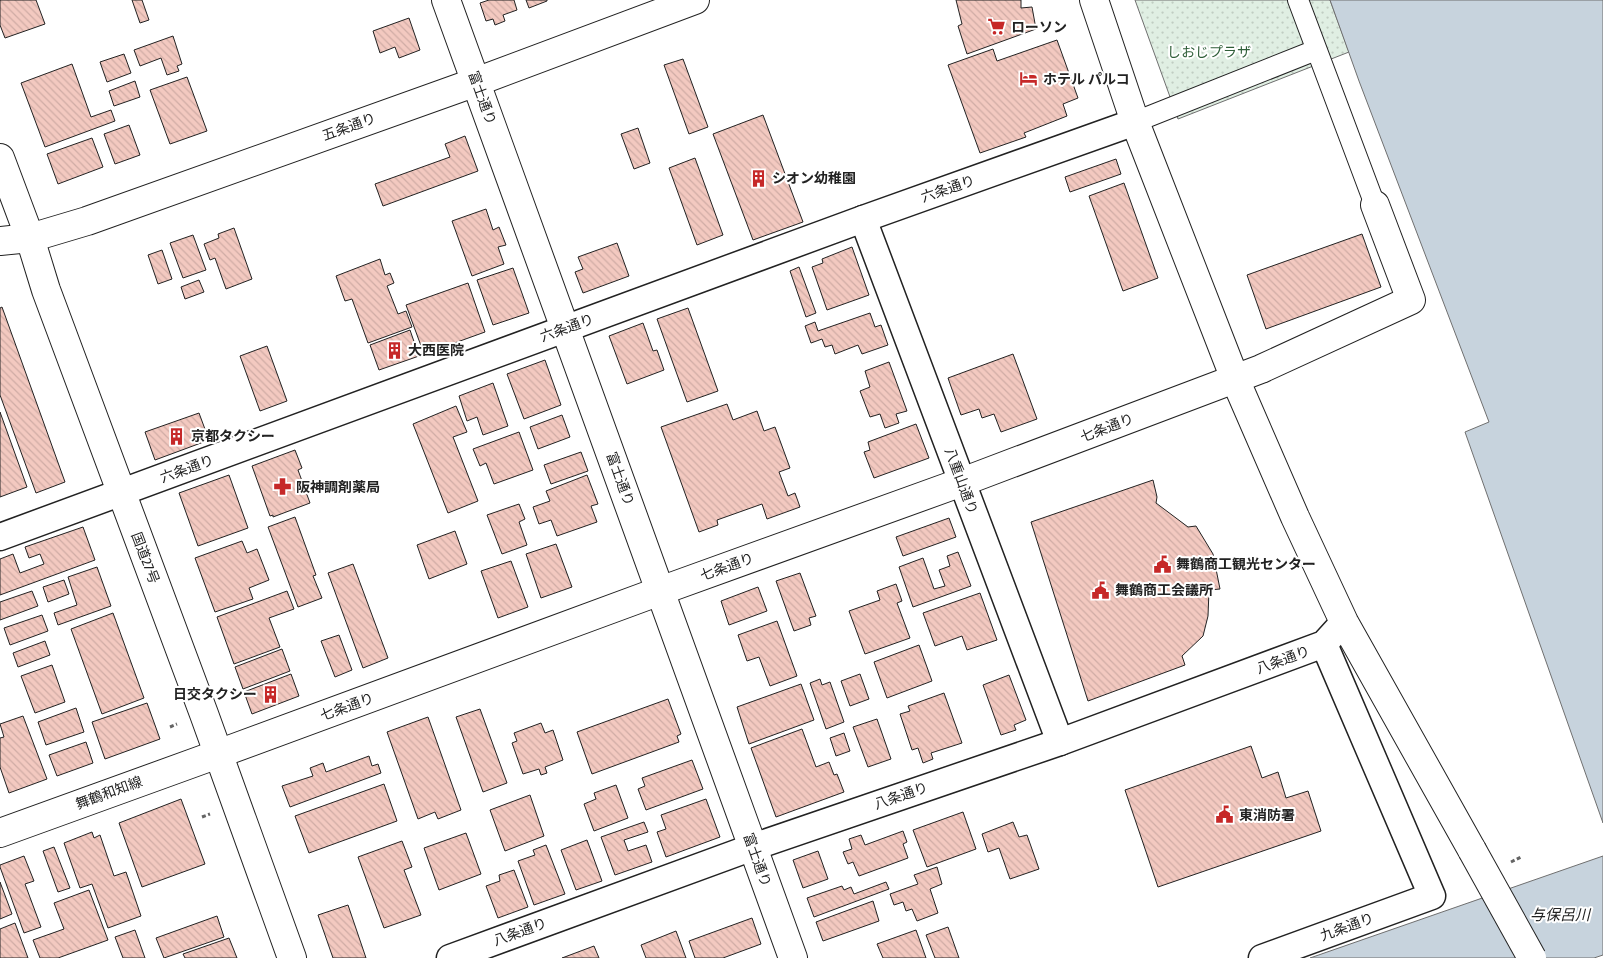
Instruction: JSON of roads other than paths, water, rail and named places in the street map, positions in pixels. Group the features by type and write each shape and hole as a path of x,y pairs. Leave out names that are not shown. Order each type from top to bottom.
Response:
{"main road":[{"name":"富士通り","path":"446,0 793,958"},
{"name":"五条通り","path":"0,241 30,238 87,221 476,82 694,0"},
{"path":"1094,0 1135,122 1235,379 1295,516 1344,622 1532,958"},
{"name":"国道27号","path":"0,158 30,238 46,290 292,958"},
{"name":"七条通り","path":"218,754 962,482 1262,370 1411,300 1375,205"},
{"name":"舞鶴和知線","path":"0,833 218,754"}],"street":[{"path":"1298,0 1375,205"},
{"path":"1135,122 1316,50"},
{"name":"六条通り","path":"0,537 863,219 1135,122"},
{"name":"八重山通り","path":"863,219 1060,742"},
{"name":"八条通り","path":"450,958 753,847 1060,742 1324,644 1344,622"},
{"name":"九条通り","path":"1262,958 1432,896 1324,644"}],"water":[{"path":"1330,0 1603,0 1603,823 1465,432 1489,422"},
{"name":"与保呂川","path":"1603,856 1603,955 1594,958 1310,958"}],"place":[{"name":"ローソン","path":"997,27"},
{"name":"ホテル パルコ","path":"1029,79"},
{"name":"シオン幼稚園","path":"758,178"},
{"name":"大西医院","path":"394,350"},
{"name":"京都タクシー","path":"177,436"},
{"name":"阪神調剤薬局","path":"282,487"},
{"name":"舞鶴商工観光センター","path":"1162,564"},
{"name":"舞鶴商工会議所","path":"1101,590"},
{"name":"日交タクシー","path":"271,694"},
{"name":"東消防署","path":"1225,815"}],"park label":[{"name":"しおじプラザ","path":"1209,52"}]}
